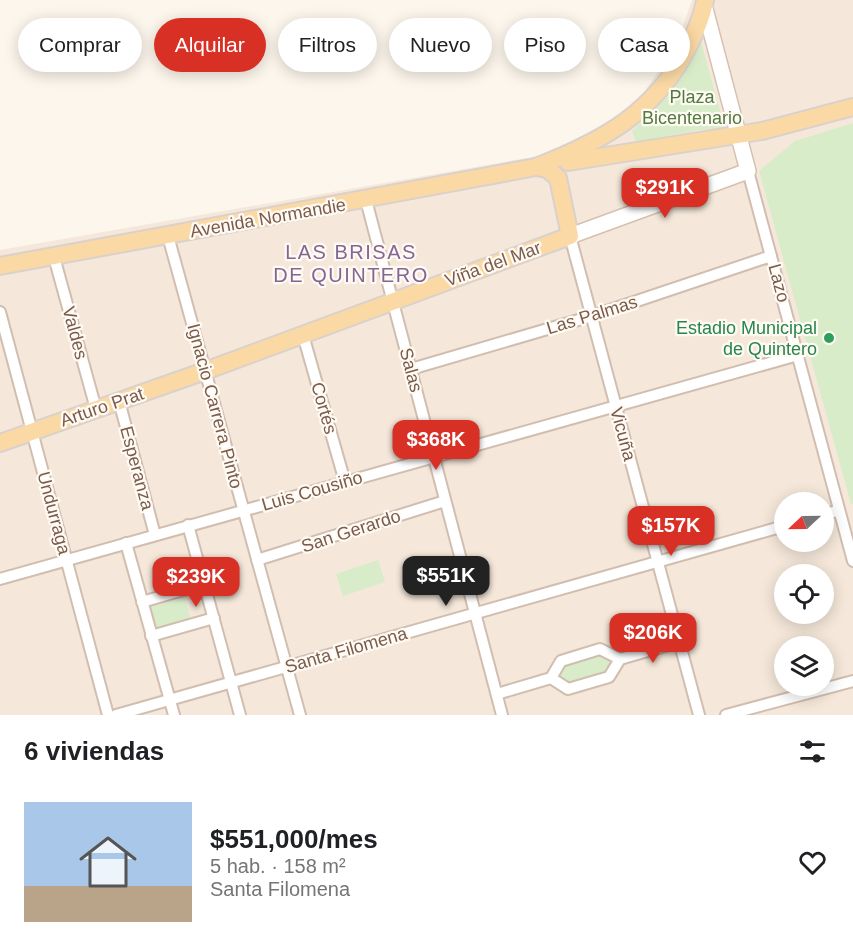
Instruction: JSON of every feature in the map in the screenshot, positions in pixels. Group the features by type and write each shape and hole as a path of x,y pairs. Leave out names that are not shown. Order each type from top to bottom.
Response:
{"main road":[{"name":"Avenida Normandie","path":"0,266 536,167 574,152 625,123 651,100 671,75 687,48 705,3"},
{"name":"Lazo","path":"705,3 748,171"},
{"path":"536,167 547,169 558,178 562,167 568,162 630,150 738,135 805,122 853,107"},
{"path":"738,135 765,138 791,136 853,116"},
{"path":"791,136 801,130 805,122"},
{"path":"625,123 630,150"},
{"name":"Viña del Mar","path":"205,371 748,171"},
{"name":"Vicuña","path":"558,178 570,236"},
{"name":"Arturo Prat","path":"0,443 205,371"}],"street":[{"name":"Lazo","path":"748,171 853,561"},
{"name":"Salas","path":"366,200 502,715"},
{"name":"Ignacio Carrera Pinto","path":"168,236 300,715"},
{"name":"Vicuña","path":"570,236 699,715"},
{"name":"Las Palmas","path":"411,369 592,316 771,256"},
{"name":"Valdes","path":"54,257 96,409"},
{"name":"Undurraga","path":"0,312 108,715"},
{"name":"Cortés","path":"303,335 345,482"},
{"name":"Luis Cousiño","path":"0,579 798,356"},
{"name":"Esperanza","path":"119,401 155,535"},
{"name":"San Gerardo","path":"257,560 446,501"},
{"path":"834,511 839,510"},
{"path":"188,525 240,715"},
{"name":"Santa Filomena","path":"116,715 774,529"},
{"path":"126,543 174,715"},
{"path":"142,602 204,585"},
{"path":"151,636 214,618"},
{"path":"552,678 568,689 609,677 620,659 679,642"},
{"path":"497,694 552,678 561,661 600,649 620,659"},
{"path":"726,715 853,681"}],"shaded area":[{"path":"692,0 853,0 853,715 0,715 0,250 550,154 610,123 644,92 658,72 690,72 690,18 686,18"}],"green space":[{"name":"Plaza Bicentenario","path":"700,38 725,129 699,130 636,142 632,131 674,90 683,72 690,72 690,58"},
{"name":"Estadio Municipal de Quintero","path":"853,123 853,504 851,504 759,171 795,141"},
{"path":"378,560 385,582 343,596 336,574"},
{"path":"185,598 191,621 156,630 150,607"},
{"path":"601,652 613,658 605,675 568,686 556,676 563,664"}],"place":[{"name":"Estadio Municipal de Quintero","path":"829,338"}],"district":[{"name":"LAS BRISAS DE QUINTERO","path":"351,264"}]}
